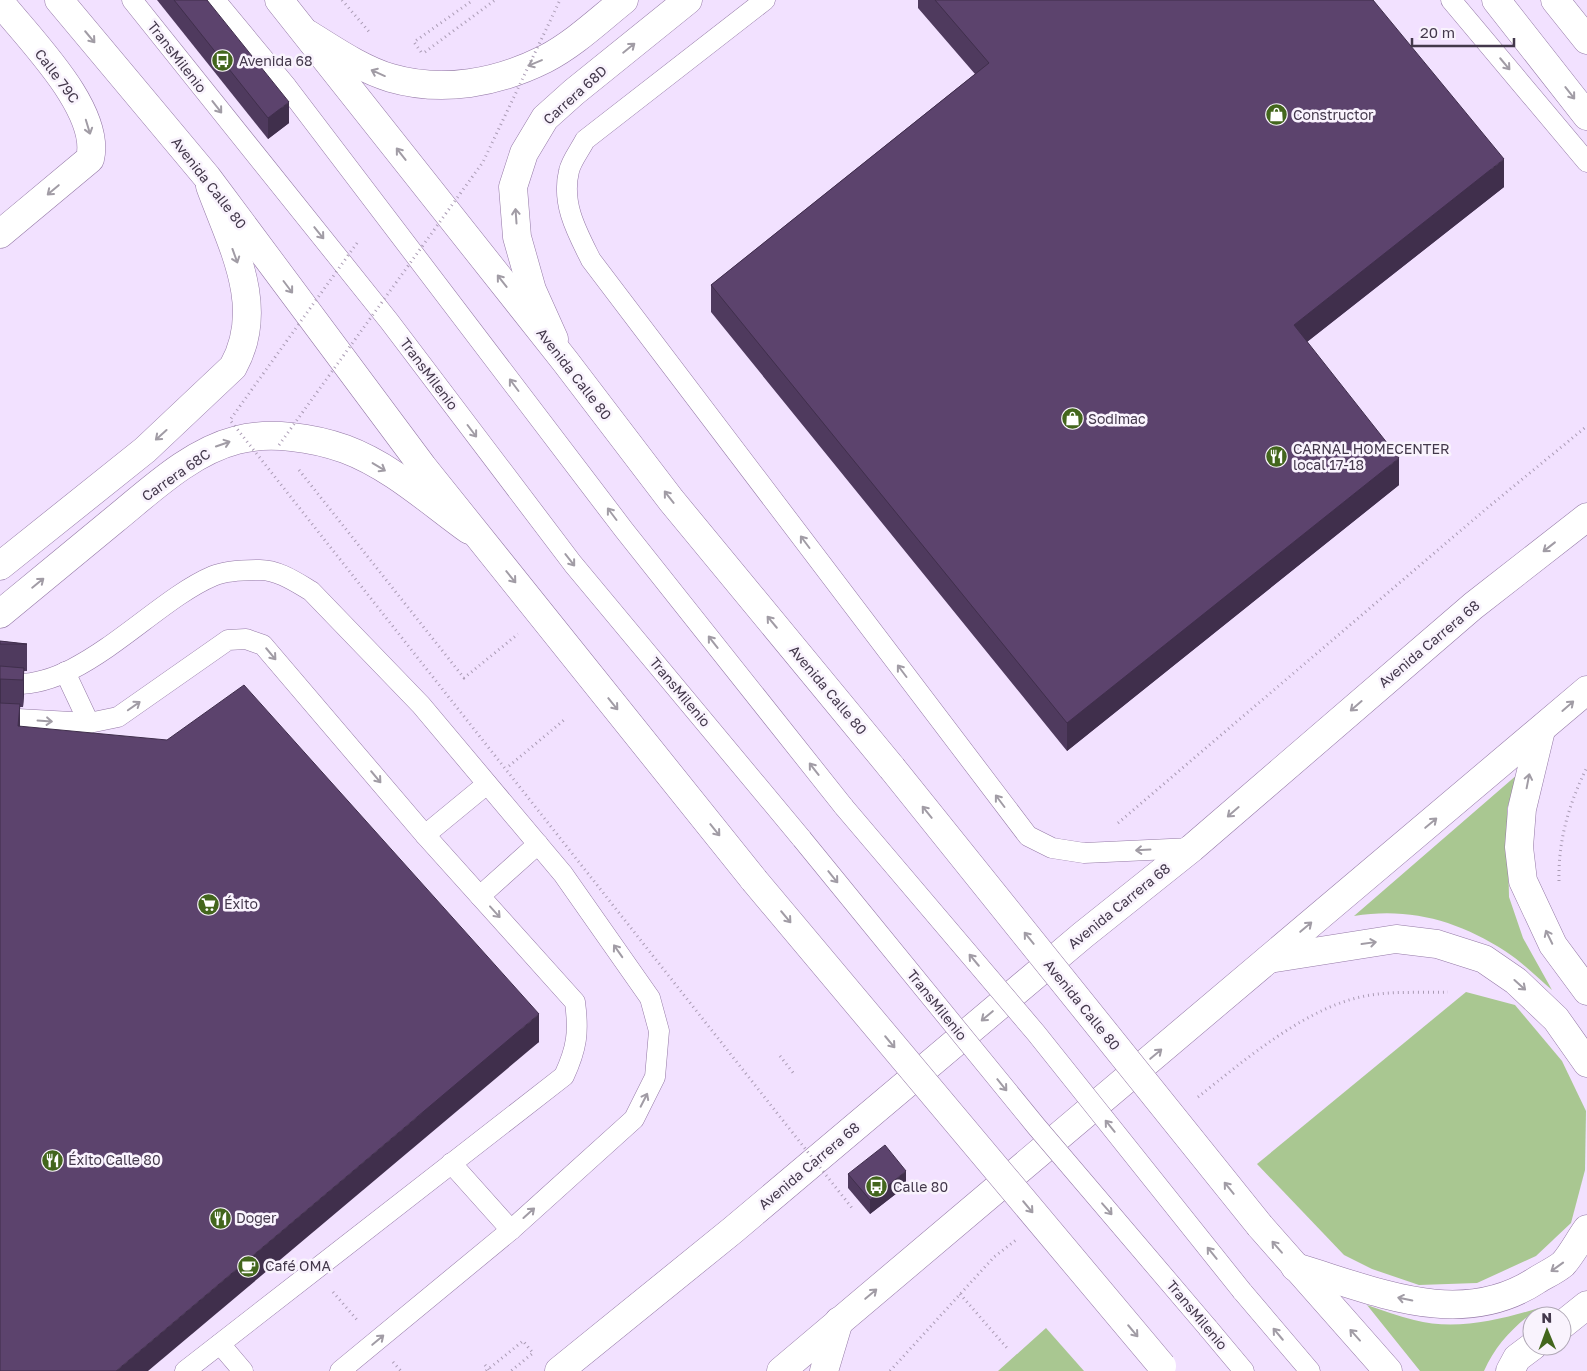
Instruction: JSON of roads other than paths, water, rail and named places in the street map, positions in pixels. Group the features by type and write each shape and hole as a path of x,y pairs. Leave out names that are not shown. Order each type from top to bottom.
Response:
{"main road":[{"name":"Avenida Calle 80","path":"59,0 206,178 423,467 754,880 1164,1369"},
{"name":"Avenida Calle 80","path":"279,0 565,361 671,500 892,768 1260,1226 1388,1371"},
{"path":"306,33 349,60 389,78 422,85 462,86 512,72 546,58 624,0"},
{"name":"Carrera 68D","path":"565,361 532,290 517,237 513,187 524,153 545,118 574,92 688,0"},
{"path":"1496,0 1587,116"},
{"path":"1555,0 1587,40"},
{"name":"Calle 79C","path":"0,2 72,92 83,110 90,129 93,146 90,159 0,234"},
{"path":"0,566 123,465 145,450 233,367 244,344 248,305 245,284 206,178"},
{"name":"Carrera 68C","path":"0,614 147,493 197,457 238,439 260,437 305,439 346,450 374,464 481,539"},
{"path":"123,465 147,493"},
{"name":"Avenida Carrera 68","path":"559,1371 733,1230 1083,935 1192,848 1473,606 1587,517"},
{"path":"781,1371 839,1320 1587,690"},
{"path":"1541,730 1522,809 1519,847 1523,881 1553,945 1587,991"},
{"path":"1269,959 1396,939 1438,944 1484,960 1516,981 1556,1019 1587,1063"},
{"path":"1295,1267 1392,1297 1432,1305 1466,1305 1519,1292 1563,1264 1587,1229"},
{"path":"1572,1318 1587,1305"},
{"path":"824,1371 839,1320"},
{"path":"1510,1371 1517,1358 1522,1354"}],"lane":[{"name":"TransMilenio","path":"132,0 388,321 573,564 1036,1126 1244,1371"},
{"path":"215,0 287,87 624,530 844,807 1036,1033 1242,1291 1310,1371"},
{"path":"765,0 585,140 569,170 566,194 572,223 591,260 1028,836 1052,848 1084,853 1192,848"},
{"path":"1451,0 1587,162"},
{"path":"0,682 25,684 46,681 65,672 108,647 168,603 214,575 260,569 290,578 311,590 421,705 563,874 650,998 659,1031 655,1077 634,1119 511,1230 340,1371"},
{"path":"0,718 90,724 118,717 228,640 246,639 263,645 425,835 575,1002 579,1028 574,1055 564,1076 186,1371"},
{"path":"65,672 90,724"},
{"path":"425,835 488,784"},
{"path":"480,896 538,844"},
{"path":"452,1163 511,1230"},
{"path":"220,1344 243,1371"}],"place":[{"name":"Avenida 68","path":"223,61"},
{"name":"Constructor","path":"1277,115"},
{"name":"Sodimac","path":"1072,419"},
{"name":"CARNAL HOMECENTER local 17-18","path":"1277,457"},
{"name":"Éxito","path":"208,904"},
{"name":"Éxito Calle 80","path":"52,1160"},
{"name":"Calle 80","path":"877,1187"},
{"name":"Doger","path":"220,1218"},
{"name":"Café OMA","path":"249,1266"}]}
